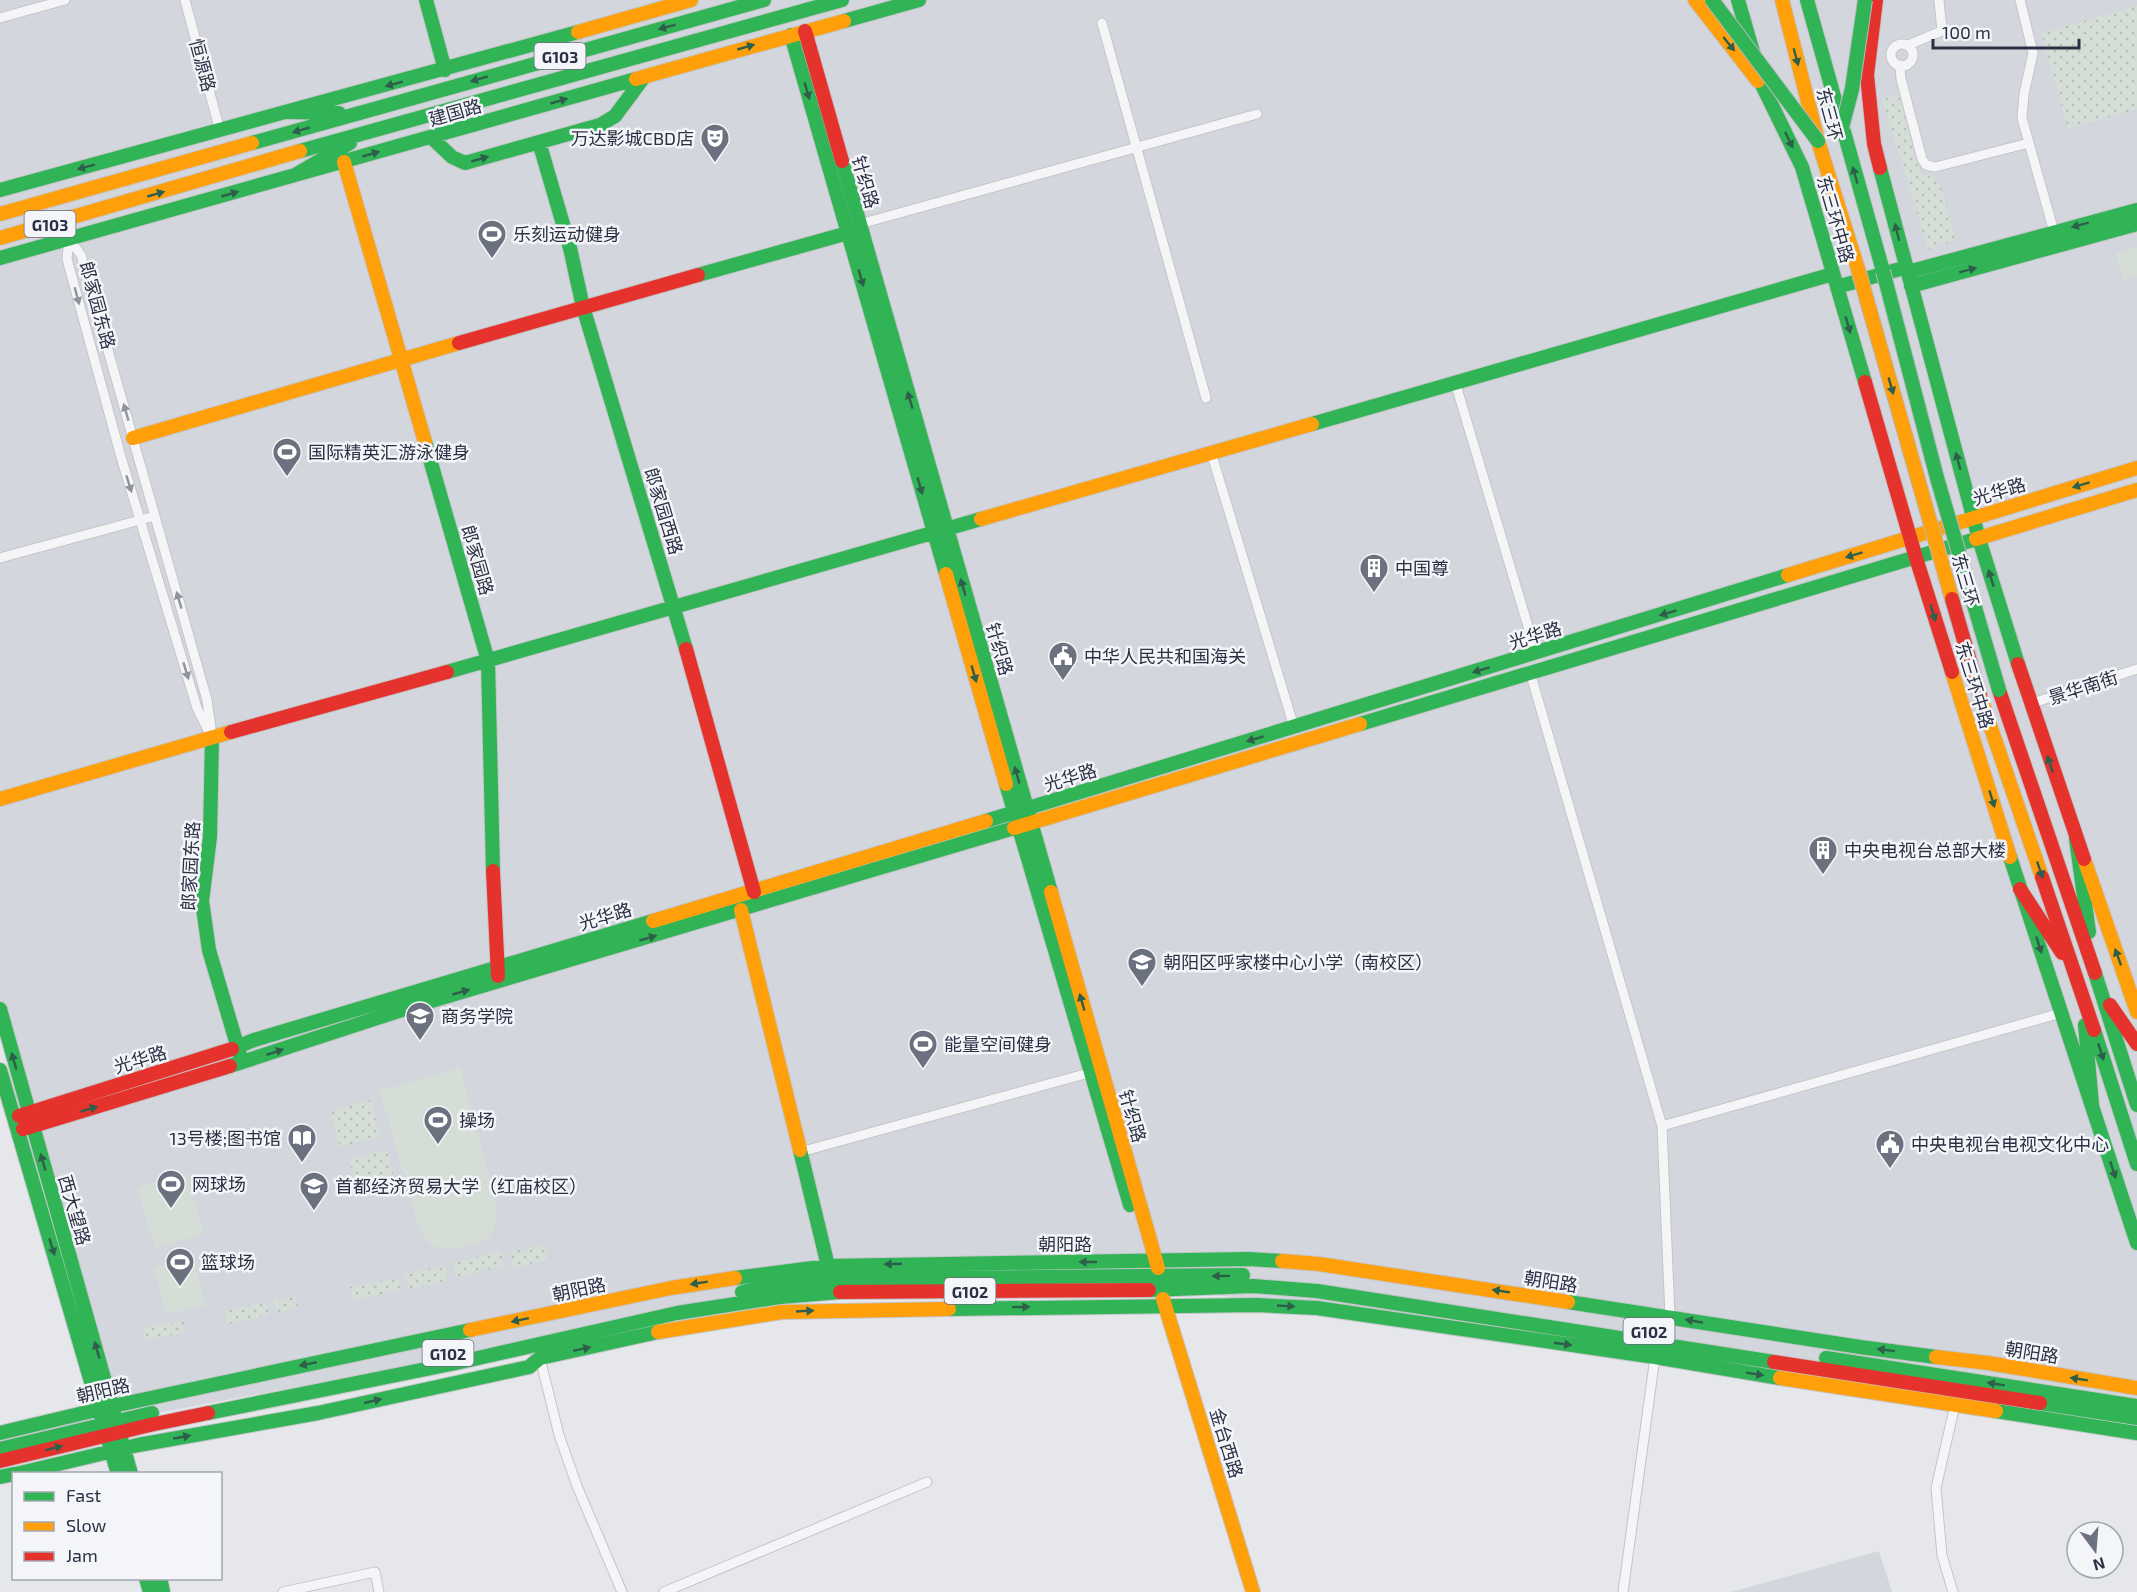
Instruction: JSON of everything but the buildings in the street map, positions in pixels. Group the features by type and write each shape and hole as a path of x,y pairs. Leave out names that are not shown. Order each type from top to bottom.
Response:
{"main road":[{"path":"426,0 445,70"},
{"path":"0,190 445,70 691,0"},
{"name":"建国路","path":"0,214 764,0"},
{"name":"建国路","path":"0,238 372,130 842,0"},
{"name":"建国路","path":"0,258 919,0"},
{"path":"1695,0 1763,87"},
{"path":"1712,0 1818,141"},
{"name":"东三环中路","path":"1738,0 1763,87 1802,167 1916,558 2020,889 2137,1243"},
{"name":"东三环","path":"1782,0 1818,141 1861,280 1980,696 2083,994 2137,1164"},
{"name":"东三环","path":"1807,0 1937,478 1999,690 2137,1105"},
{"path":"1842,127 1852,89 1865,0"},
{"path":"1865,0 1874,22"},
{"path":"1876,0 1867,75 1874,144 1979,539 2030,704 2076,839 2134,992 2137,1012"},
{"name":"针织路","path":"798,33 860,224 940,530"},
{"name":"针织路","path":"798,33 848,233 940,530 1157,1281"},
{"path":"431,137 452,157 465,164 600,125 615,116 644,76"},
{"path":"288,112 358,114"},
{"path":"295,175 372,130"},
{"name":"郎家园西路","path":"539,142 570,248 583,308 675,606 754,892"},
{"name":"郎家园路","path":"344,162 488,661 498,974"},
{"path":"1908,275 2137,210"},
{"path":"0,799 1455,382 1835,280 1908,275 2137,224"},
{"path":"133,438 848,233"},
{"name":"光华路","path":"15,1124 254,1040 741,910 1294,727 2137,468"},
{"name":"光华路","path":"31,1119 242,1062 411,1007 498,974 754,892 1530,672 2137,490"},
{"name":"郎家园东路","path":"212,738 210,837 202,901 209,950 242,1062"},
{"path":"2076,839 2094,971"},
{"path":"2020,889 2077,977"},
{"path":"741,910 828,1266"},
{"path":"2100,990 2137,1044"},
{"path":"2083,994 2092,1105"},
{"name":"西大望路","path":"0,1009 118,1449"},
{"name":"西大望路","path":"0,1070 15,1124 107,1407"},
{"name":"朝阳路","path":"0,1449 113,1428 778,1284 828,1266 1249,1259 1319,1264 1860,1347 1988,1363 2137,1388"},
{"name":"朝阳路","path":"1157,1281 1252,1275 1317,1281 2137,1406"},
{"name":"朝阳路","path":"0,1433 107,1407 671,1288 842,1279 1157,1281 1317,1291 2137,1418"},
{"name":"金台西路","path":"1157,1281 1253,1592"},
{"path":"778,1284 782,1312"},
{"path":"23,1472 118,1449 318,1413 529,1366 540,1358 680,1327 782,1312 844,1310 1256,1305 1317,1308 1655,1357 1711,1368 2137,1433"},
{"name":"朝阳路","path":"0,1461 113,1428"},
{"path":"118,1449 118,1472"},
{"path":"118,1449 130,1472"}],"street":[{"path":"0,18 64,0"},
{"name":"恒源路","path":"185,0 220,131"},
{"path":"1908,45 1912,51 1912,58 1908,64 1900,65 1892,59 1892,52 1898,45 1908,45 1942,31 1939,0"},
{"path":"2020,0 2033,54 2024,94 2022,118 2054,232"},
{"path":"1102,23 1206,398"},
{"path":"1900,65 1900,79 1922,159 1926,165 1935,167 2029,143"},
{"path":"860,224 1257,114"},
{"name":"郎家园东路","path":"69,239 81,255 207,700 212,738"},
{"name":"郎家园东路","path":"69,239 67,259 121,457 197,708 212,738"},
{"path":"1455,382 1536,653"},
{"path":"1211,452 1294,727"},
{"path":"0,558 155,516"},
{"name":"景华南街","path":"2030,704 2137,669"},
{"path":"1530,672 1662,1126 1670,1317"},
{"path":"1662,1126 2061,1013"},
{"path":"800,1152 1096,1071"},
{"path":"1623,1592 1655,1357"},
{"path":"540,1358 563,1445 577,1485 622,1592"},
{"path":"1953,1592 1942,1555 1936,1488 1954,1405"},
{"path":"664,1592 927,1482"},
{"path":"283,1592 375,1572 379,1592"}],"shaded area":[{"path":"0,0 2137,0 2137,1413 1279,1302 1160,1289 827,1288 104,1423 0,1038"},
{"path":"2137,6 2137,109 2068,129 2041,33"},
{"path":"1899,95 1920,173 1939,180 1956,240 1928,249 1882,99"},
{"path":"2137,247 2137,276 2123,280 2116,253"},
{"name":"操场","path":"460,1068 495,1200 496,1216 494,1228 486,1239 455,1248 440,1248 428,1241 418,1225 380,1091"},
{"path":"371,1100 380,1137 340,1147 330,1111"},
{"path":"387,1150 396,1184 358,1194 349,1159"},
{"name":"网球场","path":"186,1173 204,1234 155,1248 137,1187"},
{"path":"545,1245 548,1260 512,1268 510,1252"},
{"path":"501,1251 503,1266 456,1277 453,1263"},
{"name":"篮球场","path":"194,1257 205,1306 166,1314 154,1267"},
{"path":"444,1265 447,1280 409,1290 404,1275"},
{"path":"397,1278 401,1290 352,1300 350,1287"},
{"path":"295,1296 298,1307 277,1314 273,1301"},
{"path":"266,1302 269,1315 227,1324 225,1311"},
{"path":"184,1321 186,1332 145,1340 143,1328"},
{"path":"1879,1551 1892,1592 1731,1592"}],"traffic: fast":[{"path":"426,0 445,70"},
{"path":"252,143 764,0"},
{"path":"300,151 842,0"},
{"path":"844,21 919,0"},
{"path":"1712,0 1818,141"},
{"path":"1738,0 1763,87 1802,167 1865,382"},
{"path":"1807,0 1883,271"},
{"path":"1842,127 1852,89 1865,0"},
{"path":"0,190 578,32"},
{"path":"791,35 946,574"},
{"path":"431,137 452,157 465,163 600,125 615,116 644,77"},
{"path":"0,258 636,79"},
{"path":"288,112 339,113"},
{"path":"539,142 570,248 583,307 686,649"},
{"path":"295,175 350,143"},
{"path":"842,161 1051,892"},
{"path":"1880,168 1979,539 2018,664"},
{"path":"1908,272 2137,210"},
{"path":"1911,286 2137,224"},
{"path":"698,275 848,233"},
{"path":"1837,287 1907,267"},
{"path":"1883,271 1937,478 1999,690"},
{"path":"1312,424 1833,274"},
{"path":"425,442 488,661 493,871"},
{"path":"447,672 981,519"},
{"path":"1360,724 1976,539"},
{"path":"986,821 1788,575"},
{"path":"212,738 210,837 202,901 209,950 240,1055"},
{"path":"1006,784 1130,1205"},
{"path":"230,1066 411,1007 1014,828"},
{"path":"2076,839 2089,932"},
{"path":"2010,857 2137,1243"},
{"path":"232,1049 254,1040 653,921"},
{"path":"2095,973 2137,1105"},
{"path":"0,1009 130,1472"},
{"path":"2085,1025 2092,1105"},
{"path":"2094,1030 2137,1164"},
{"path":"0,1070 117,1472"},
{"path":"800,1150 828,1266"},
{"path":"735,1278 828,1266 1249,1259 1282,1261"},
{"path":"742,1292 778,1285 842,1279 1243,1275"},
{"path":"1149,1290 1253,1286 1317,1291 1774,1362"},
{"path":"208,1413 456,1363 677,1313 780,1297 840,1292"},
{"path":"1568,1302 1936,1357"},
{"path":"949,1309 1256,1305 1317,1308 1655,1357 1780,1378"},
{"path":"0,1433 113,1406 470,1330"},
{"path":"24,1472 138,1445 318,1413 529,1367 540,1358 658,1332"},
{"path":"1826,1358 2137,1406"},
{"path":"2040,1403 2137,1418"},
{"path":"1996,1411 2137,1433"},
{"path":"0,1449 152,1413"},
{"path":"0,1477 12,1474"},
{"path":"147,1580 150,1592"},
{"path":"160,1580 163,1592"}],"traffic: slow":[{"path":"578,32 691,0"},
{"path":"1695,0 1758,81"},
{"path":"1782,0 1818,141 1858,269"},
{"path":"636,79 844,21"},
{"path":"0,214 252,143"},
{"path":"0,238 300,151"},
{"path":"344,162 425,442"},
{"path":"1858,269 1952,599"},
{"path":"133,438 459,343"},
{"path":"981,519 1312,424"},
{"path":"1788,575 2137,468"},
{"path":"1976,539 2137,490"},
{"path":"946,574 1006,784"},
{"path":"1952,672 2010,857"},
{"path":"1980,696 2042,877"},
{"path":"1014,828 1360,724"},
{"path":"0,799 231,732"},
{"path":"653,921 986,821"},
{"path":"2084,859 2137,1012"},
{"path":"1051,892 1158,1268"},
{"path":"741,910 800,1150"},
{"path":"1282,1261 1319,1264 1568,1302"},
{"path":"470,1330 671,1288 735,1278"},
{"path":"1163,1299 1253,1592"},
{"path":"658,1332 782,1312 949,1309"},
{"path":"1936,1357 1988,1363 2137,1388"},
{"path":"1780,1378 1996,1411"}],"traffic: jam":[{"path":"1876,0 1867,75 1874,144 1880,168"},
{"path":"805,31 842,161"},
{"path":"459,343 698,275"},
{"path":"1865,382 1952,672"},
{"path":"1952,599 1980,696"},
{"path":"686,649 754,892"},
{"path":"2018,664 2084,859"},
{"path":"231,732 447,672"},
{"path":"1999,690 2095,973"},
{"path":"493,871 498,976"},
{"path":"2042,877 2094,1030"},
{"path":"2020,889 2062,953"},
{"path":"2110,1005 2137,1044"},
{"path":"19,1116 232,1049"},
{"path":"23,1129 230,1066"},
{"path":"840,1292 1149,1290"},
{"path":"1774,1362 2040,1403"},
{"path":"0,1461 208,1413"}],"place":[{"name":"万达影城CBD店","path":"715,164"},
{"name":"乐刻运动健身","path":"492,260"},
{"name":"国际精英汇游泳健身","path":"287,478"},
{"name":"中国尊","path":"1374,594"},
{"name":"中华人民共和国海关","path":"1063,682"},
{"name":"中央电视台总部大楼","path":"1823,876"},
{"name":"朝阳区呼家楼中心小学（南校区）","path":"1142,988"},
{"name":"商务学院","path":"420,1042"},
{"name":"能量空间健身","path":"923,1070"},
{"name":"操场","path":"438,1146"},
{"name":"13号楼;图书馆","path":"302,1164"},
{"name":"中央电视台电视文化中心","path":"1890,1170"},
{"name":"网球场","path":"171,1210"},
{"name":"首都经济贸易大学（红庙校区）","path":"314,1212"},
{"name":"篮球场","path":"180,1288"}]}
